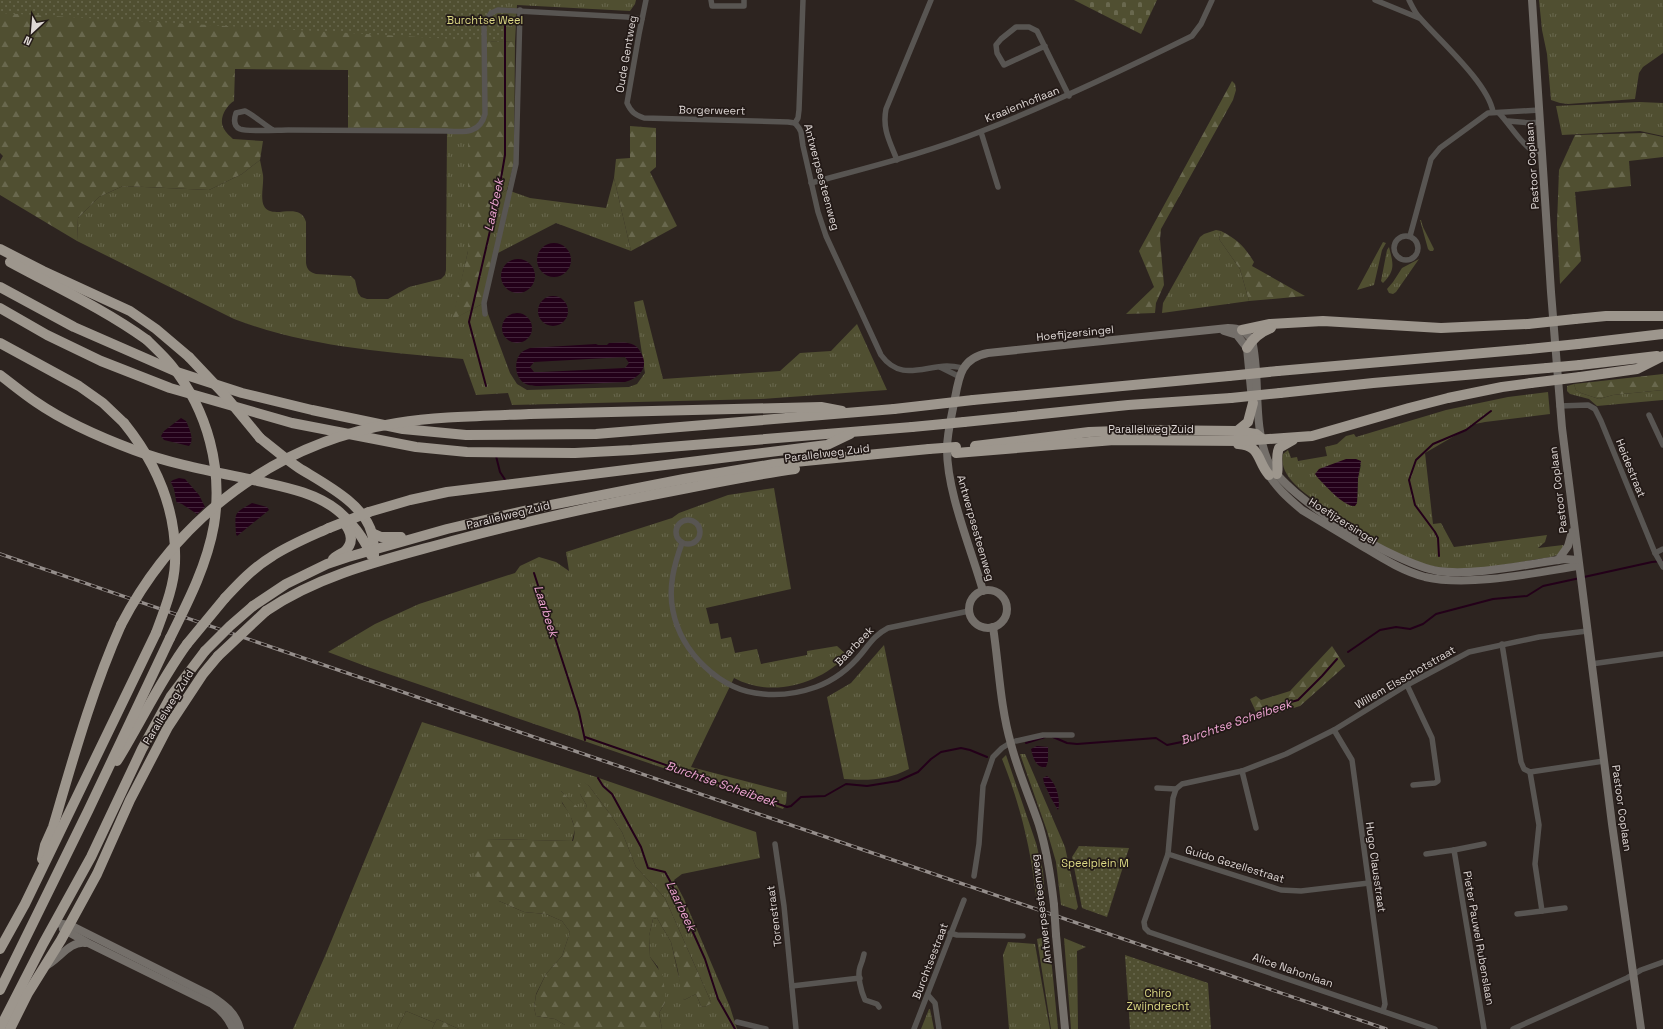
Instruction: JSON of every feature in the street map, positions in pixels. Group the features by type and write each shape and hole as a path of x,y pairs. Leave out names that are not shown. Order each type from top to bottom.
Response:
{"highway":[{"path":"0,249 43,271 130,311 156,329 188,357 224,393 260,438 283,456 332,487 349,501 365,520 372,533 372,554"},
{"path":"0,256 79,298 127,326 147,340 172,366 189,391 201,415 209,436 215,460 216,506 209,547 190,596 88,811 0,990"},
{"path":"0,287 74,327 177,372 242,392 334,415 402,428 466,435 531,436 596,434 767,419 856,414 973,400 1529,349 1663,334"},
{"path":"0,308 46,335 101,362 170,388 292,423 416,447 466,452 575,453 632,450 912,427 1128,405 1231,398 1373,383 1530,370 1663,355"},
{"path":"1242,330 1270,324 1323,321 1441,328 1528,324 1606,316 1663,316"},
{"path":"1249,344 1264,330 1280,324"},
{"path":"0,343 79,386 103,403 124,423 142,445 154,468 166,497 173,527 175,563 168,600 156,633 40,872 0,949"},
{"path":"1259,438 1301,437 1332,431 1408,408 1448,398 1502,387 1636,369 1663,355"},
{"path":"0,375 37,403 72,423 134,450 196,468 288,488 321,500 337,510 352,525 372,554"},
{"path":"1237,432 1248,422 1253,404"},
{"path":"40,872 45,845 53,827 91,699 105,661 121,625 142,588 183,535 204,515 256,476 279,462 324,442 361,430 397,423 433,419 530,414 821,407 856,414"},
{"name":"Parallelweg Zuid","path":"956,450 1088,432 1145,430 1237,432 1259,438"},
{"path":"88,811 137,730 165,675 187,644 225,598 246,576 271,556 299,541 369,512 440,493 827,445 855,431"},
{"path":"1223,440 1247,445 1258,456 1265,471 1273,474 1278,467 1276,455 1278,448 1301,437"},
{"name":"Parallelweg Zuid","path":"10,1029 28,993 68,928 104,860 130,800 168,727 203,674 218,656 266,611 317,583 348,571 372,554 416,537 541,507 684,479 774,464 1114,440 1223,440 1259,438"},
{"name":"Parallelweg Zuid","path":"0,1028 43,944 56,923 91,857 142,749 171,696 205,651 230,626 253,606 286,584 327,564 509,526 632,498 769,472 930,452"},
{"path":"327,564 350,545 351,538 348,528 341,519 337,510"},
{"path":"372,533 381,537 416,537"}],"street":[{"name":"Oude Gentweg","path":"630,111 627,103 646,0"},
{"path":"712,0 712,6 744,6 744,0"},
{"name":"Antwerpsesteenweg","path":"803,0 799,110 798,118 795,123 801,132 818,212 826,236 881,355 891,366 900,370 908,371 948,366 963,368 948,440 948,460 953,493 983,591"},
{"path":"897,160 886,133 884,120 886,109 932,0"},
{"name":"Kraaienhoflaan","path":"811,183 897,160 981,132 1069,96 1192,36 1201,24 1212,0"},
{"path":"1374,0 1419,18"},
{"path":"1409,0 1419,18 1449,49 1482,88 1496,112 1508,121 1525,144 1532,150 1542,152"},
{"name":"Pastoor Coplaan","path":"1532,0 1559,406 1591,664 1642,1029"},
{"path":"273,130 262,124 251,114 245,111 236,114 234,118 234,124 239,129 273,130 468,132 475,130 481,124 485,114 484,25 491,13 498,10 520,10 642,19"},
{"path":"485,314 484,303 516,164 520,10"},
{"path":"1045,46 1004,65 997,53 996,45 1016,27 1029,27 1037,31 1045,46 1069,96"},
{"path":"1410,236 1430,159 1440,148 1477,120 1496,112 1539,110"},
{"name":"Borgerweert","path":"630,111 637,116 644,118 795,123"},
{"path":"1508,121 1531,123 1540,122"},
{"path":"981,132 998,186"},
{"path":"1410,236 1416,241 1418,252 1409,259 1401,258 1396,254 1394,246 1395,243 1400,237 1410,236"},
{"name":"Hoefijzersingel","path":"963,368 974,357 988,353 1218,329 1236,328 1242,330"},
{"name":"Hoefijzersingel","path":"1218,329 1237,335 1249,344 1259,438"},
{"path":"1242,330 1246,332 1249,344"},
{"name":"Hoefijzersingel","path":"1249,344 1253,404 1259,438 1273,474 1289,500 1302,510 1406,571 1440,580 1481,579 1578,563"},
{"path":"939,367 960,377"},
{"name":"Heidestraat","path":"1559,406 1588,405 1595,409 1655,553 1663,567"},
{"path":"1649,415 1663,445"},
{"name":"Hoefijzersingel","path":"1273,474 1293,492 1322,512 1393,555 1425,568 1454,572 1565,559 1578,563"},
{"path":"692,520 696,522 700,530 699,539 692,544 682,543 676,537 676,528 682,521 692,520"},
{"path":"1558,560 1568,546 1573,525"},
{"name":"Baarbeek","path":"682,543 673,570 671,598 677,626 690,651 710,672 734,687 762,694 790,694 817,686 842,674 862,654 873,638 888,628 948,614 969,611"},
{"path":"1655,553 1663,549"},
{"path":"990,590 997,593 1003,598 1006,606 1002,622 993,627 984,628 976,624 969,611 969,605 973,597 983,591 990,590"},
{"name":"Antwerpsesteenweg","path":"993,627 1003,708 1022,780 1043,840 1050,870 1065,1029"},
{"name":"Willem Elsschotstraat","path":"1156,788 1176,789 1182,784 1242,771 1286,754 1334,730 1407,685 1469,652 1539,637 1587,631"},
{"path":"1502,644 1521,762 1524,768 1530,772 1604,761"},
{"path":"1591,664 1663,654"},
{"path":"1407,685 1432,738 1438,781 1435,783 1413,785"},
{"name":"Hugo Clausstraat","path":"1334,730 1352,760 1385,1004 1383,1011"},
{"path":"974,876 979,844 983,786 993,757 1002,748 1013,742 1043,735 1072,735"},
{"path":"1242,771 1256,828"},
{"path":"1530,772 1539,825 1535,864 1542,911"},
{"path":"1168,854 1173,798 1176,789"},
{"name":"Torenstraat","path":"775,844 784,906 796,1029"},
{"path":"1426,854 1484,844"},
{"name":"Pieter Pauwel Rubenslaan","path":"1454,850 1484,1029"},
{"name":"Guido Gezellestraat","path":"1168,854 1281,890 1301,891 1368,883"},
{"name":"Alice Nahonlaan","path":"1168,854 1144,922 1145,928 1149,932 1435,1029"},
{"name":"Burchtsestraat","path":"914,1029 964,900"},
{"path":"1517,914 1566,908"},
{"path":"56,923 210,995 228,1008 235,1016 240,1029"},
{"path":"68,928 88,943 212,1004 220,1009 228,1018 233,1029"},
{"path":"950,933 957,935 1023,936"},
{"path":"44,967 54,962 71,945 79,942 88,943"},
{"path":"864,954 860,968 862,992 865,1000 877,1004 879,1007"},
{"path":"1513,1029 1627,978 1641,970 1663,962"},
{"path":"792,986 860,978"},
{"path":"928,995 935,1003 939,1029"},
{"path":"737,1022 766,1029"}],"green space":[{"name":"Burchtse Weel","path":"0,0 505,0 505,42 0,13"},
{"path":"223,0 465,0 483,41 515,42 514,163 507,190 498,196 485,251 496,254 484,303 452,320 468,251 468,132 348,131 348,70 235,69 234,101 228,106 222,117 222,125 233,139 263,141 260,160 242,174 209,190 123,186 99,197 78,218 77,241 0,195 0,161 3,156 0,153 0,13"},
{"path":"465,0 636,0 630,11 517,5 515,42 483,41"},
{"path":"1074,0 1157,0 1141,34"},
{"path":"1539,0 1663,0 1663,53 1643,67 1639,73 1635,99 1568,104 1551,100 1547,54 1542,30"},
{"path":"1232,81 1235,84 1236,90 1233,100 1161,229 1160,239 1164,285 1156,303 1155,313 1126,314 1154,287 1139,251"},
{"path":"1639,102 1663,103 1663,136 1640,131 1562,135 1556,106"},
{"path":"630,126 656,128 656,167 650,172 677,226 631,251 614,178 616,159 630,158"},
{"path":"447,131 468,132 468,251 453,319 484,303 510,373 517,384 527,390 629,387 637,384 645,373 634,302 643,300 663,379 780,371 800,353 831,351 857,324 887,390 761,399 512,405 508,393 476,395 463,359 347,347 290,336 262,328 234,319 77,241 78,218 99,197 123,186 209,190 242,174 260,160 263,175 262,199 264,206 273,212 298,212 303,216 306,222 306,263 309,270 316,274 351,276 355,280 358,293 361,297 367,299 388,299 409,287 441,279 445,275"},
{"path":"1644,133 1663,137 1663,157 1629,161 1631,186 1575,192 1581,261 1560,284 1557,224 1559,170 1575,135"},
{"path":"614,178 631,251 556,223 496,254 485,252 498,196 507,190 530,198 606,208"},
{"path":"1420,220 1434,249 1433,251 1428,249"},
{"path":"1216,230 1221,231 1219,239 1240,269 1249,301 1162,313 1163,303 1200,237"},
{"path":"1221,231 1232,237 1244,248 1254,262 1252,266 1305,296 1249,301 1240,269 1219,239"},
{"path":"1383,242 1386,243 1382,250 1374,285 1357,290"},
{"path":"1389,247 1392,258 1392,270 1383,283 1381,281 1387,250"},
{"path":"1419,259 1396,292 1393,294 1389,293 1387,289 1402,268"},
{"path":"1663,374 1663,390 1613,395 1599,399 1576,390 1574,384"},
{"path":"1574,384 1576,390 1581,393 1599,399 1613,395 1663,390 1663,400 1597,406 1589,399 1570,394 1567,391 1567,386"},
{"path":"1548,392 1550,414 1475,424 1425,453 1433,524 1441,523 1454,547 1547,535 1545,542 1538,548 1563,545 1557,555 1551,557 1463,569 1437,567 1411,560 1370,539 1349,522 1306,494 1288,475 1283,465 1283,454 1288,450 1291,458 1297,457 1298,461 1327,456 1325,447 1337,444 1346,436 1354,434 1356,437 1446,410 1508,397","holes":["1361,465 1358,478 1357,503 1352,506 1342,500 1318,478 1326,467"]},
{"path":"774,488 791,589 706,608 710,624 718,623 721,639 731,637 735,653 757,649 761,664 807,655 807,651 837,646 847,655 823,674 809,681 794,685 763,687 748,684 734,678 691,767 787,792 786,803 783,809 328,652 375,624 419,604 515,573 520,566 539,557 556,562 569,571 566,552 672,518 679,513 728,495"},
{"path":"884,645 909,769 885,778 862,780 844,779 827,697 851,683"},
{"path":"1332,646 1345,666 1300,706 1259,719 1250,699 1256,696 1261,700 1290,691"},
{"path":"422,722 593,776 756,832 760,858 682,874 674,880 684,899 730,1007 737,1029 662,1029 659,1013 665,1003 658,967 650,957 649,936 653,919 657,918 671,942 684,1000 696,994 701,1006 704,1007 711,1004 711,1002 665,898 636,867 622,832 589,786 583,782 580,794 587,806 583,813 561,791 562,803 570,814 575,829 572,841 485,839 499,901 524,912 546,914 562,921 570,932 562,956 546,974 536,994 534,1008 536,1016 555,1019 565,1025 565,1029 459,1029 437,1019 435,1023 406,1011 397,1029 293,1029 325,956"},
{"path":"1020,754 1025,754 1065,847 1078,907 1076,910 1061,905 1056,862 1047,831"},
{"path":"1006,755 1036,843 1043,871 1045,899 1036,896 1024,827 1002,759"},
{"path":"583,781 589,786 622,832 636,867 665,898 711,1002 711,1004 704,1007 701,1006 696,994 684,1000 681,995 678,971 671,942 657,918 653,919 649,936 650,957 663,976 665,1003 659,1013 662,1029 565,1029 565,1025 555,1019 536,1016 534,1008 536,995 546,974 562,956 570,932 562,921 546,914 524,912 499,901 477,884 474,854 485,839 573,841 573,822 558,795 561,791 583,812 587,806 580,794 578,786"},
{"name":"Speelplein M","path":"1079,846 1129,848 1107,917 1082,908 1072,857"},
{"path":"1049,936 1058,1029 1051,1029 1037,939"},
{"path":"1064,938 1086,947 1077,951 1078,1029 1071,1029"},
{"path":"1008,942 1035,944 1050,1029 1009,1029 1003,955"},
{"name":"Chiro Zwijndrecht","path":"1125,955 1208,983 1211,1029 1130,1029"},
{"path":"929,1009 934,1029 921,1029"},
{"path":"406,1011 435,1023 432,1029 397,1029"},
{"path":"437,1019 459,1029 432,1029"}],"shaded area":[{"path":"551,243 557,243 566,248 570,254 570,266 566,272 557,277 551,277 542,272 537,263 537,257 542,248"},
{"path":"515,259 521,259 530,264 534,270 534,282 530,288 521,293 515,293 506,288 501,279 501,273 506,264"},
{"path":"553,296 559,297 567,305 567,317 559,325 553,326 547,325 539,317 538,311 539,305 547,297"},
{"path":"517,313 523,314 531,322 531,334 523,342 517,343 511,342 503,334 502,328 503,322 511,314"},
{"path":"609,343 625,343 637,347 644,360 641,373 625,382 540,386 524,383 517,373 516,364 519,355 523,351 530,348 596,344 607,345","holes":["625,357 629,363 625,368 542,372 534,372 530,367 534,362"]},
{"path":"181,418 186,421 191,434 191,443 189,446 164,440 161,436 164,431"},
{"path":"1346,459 1356,459 1361,461 1358,478 1357,503 1355,506 1341,500 1330,491 1315,474 1319,469"},
{"path":"179,478 185,479 199,495 205,507 197,514 182,504 173,501 168,484"},
{"path":"252,503 267,507 269,510 237,536 235,521 236,514 241,509"},
{"path":"1037,746 1048,747 1048,761 1046,767 1037,764 1034,759 1031,749"},
{"path":"1047,776 1053,782 1057,792 1059,801 1058,810 1044,783 1043,778"}],"pier":[{"path":"170,480 174,489 177,505 172,503 166,485"}],"waterway":[{"name":"Laarbeek","path":"486,386 469,322 498,196 505,155 505,21"},
{"path":"1439,556 1438,538 1415,505 1409,480 1416,460 1433,444 1466,430 1491,411"},
{"path":"496,456 500,472 506,481"},
{"name":"Burchtse Scheibeek","path":"1584,577 1652,562 1663,561"},
{"name":"Laarbeek","path":"534,573 579,712 585,740"},
{"name":"Burchtse Scheibeek","path":"1348,652 1380,630 1396,627 1410,629 1423,624 1436,614 1493,599 1527,596 1543,586 1580,578"},
{"name":"Burchtse Scheibeek","path":"1053,737 1067,743 1077,744 1156,738 1167,745 1196,739 1265,710 1298,700 1337,659"},
{"name":"Burchtse Scheibeek","path":"585,737 787,807 791,806 801,797 825,796 846,784 867,786 898,781 918,772 931,759 941,752 961,748 987,757"},
{"name":"Burchtse Scheibeek","path":"1026,743 1045,737"},
{"name":"Laarbeek","path":"598,778 603,786 612,794 641,847 648,868 665,872 670,881 705,959 718,999 735,1029"}],"railway":[{"path":"0,554 1386,1029"}]}
